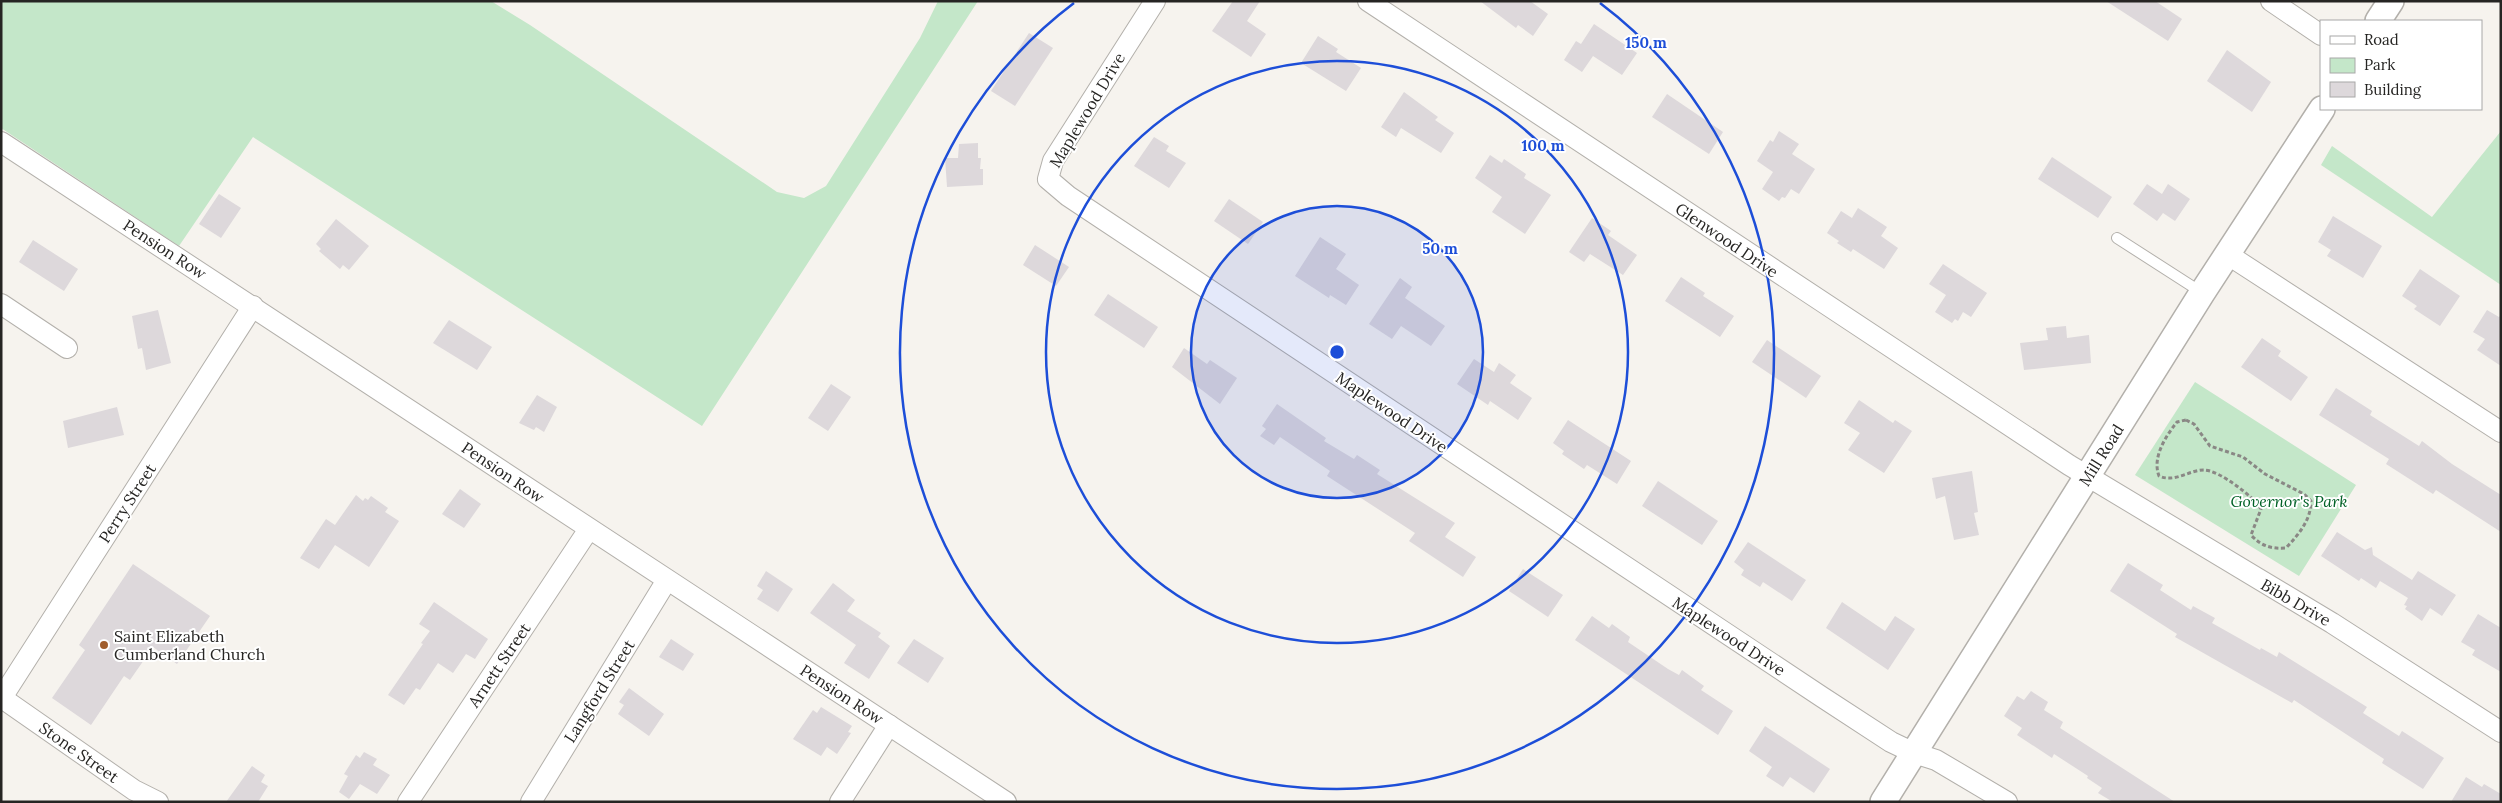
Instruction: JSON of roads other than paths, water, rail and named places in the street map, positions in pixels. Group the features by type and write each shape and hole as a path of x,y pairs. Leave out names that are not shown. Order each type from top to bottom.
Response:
{"street":[{"name":"Maplewood Drive","path":"1155,1 1053,161 1048,179 1068,196 1409,424 1814,692 1891,742 1914,753"},
{"name":"Glenwood Drive","path":"1368,1 2087,477"},
{"path":"2271,1 2320,34"},
{"path":"2379,20 2391,1"},
{"name":"Mill Road","path":"1883,802 2202,293 2321,110"},
{"name":"Pension Row","path":"1,142 1006,802"},
{"path":"2227,254 2501,432"},
{"path":"1,304 67,348"},
{"name":"Perry Street","path":"2,698 253,306"},
{"name":"Bibb Drive","path":"2087,477 2332,623 2501,732"},
{"name":"Arnett Street","path":"408,802 589,529"},
{"name":"Langford Street","path":"531,802 667,580"},
{"name":"Stone Street","path":"2,698 134,790 158,802"},
{"path":"840,802 889,725"},
{"path":"1914,753 1936,760 2008,802"}],"lane":[{"path":"2117,238 2202,293"}],"place":[{"name":"Saint Elizabeth Cumberland Church","path":"104,645"}],"park label":[{"name":"Governor's Park","path":"2289,501"}]}
